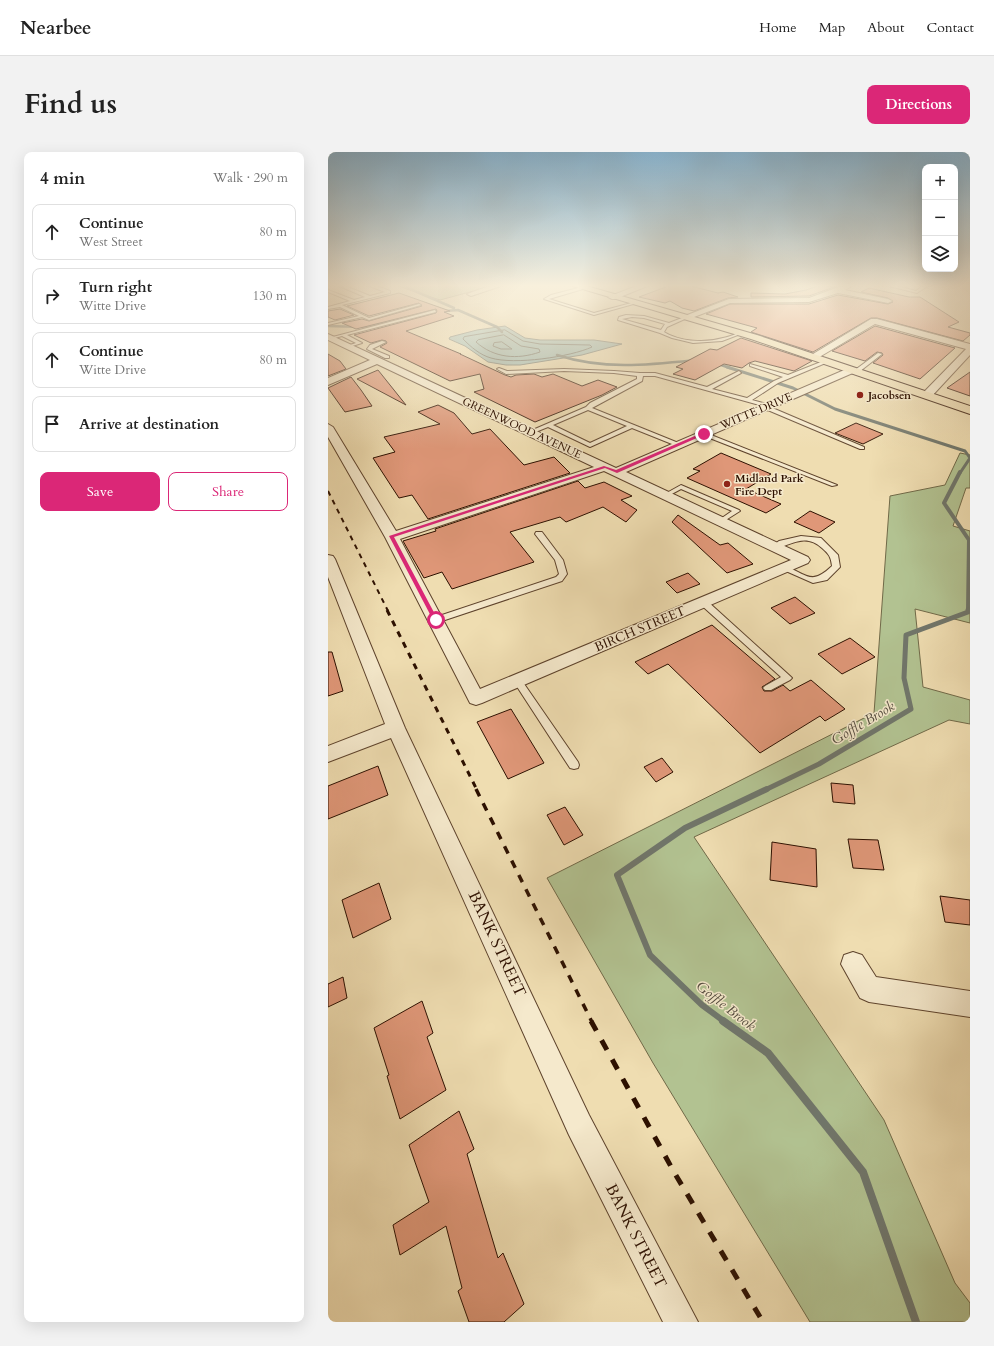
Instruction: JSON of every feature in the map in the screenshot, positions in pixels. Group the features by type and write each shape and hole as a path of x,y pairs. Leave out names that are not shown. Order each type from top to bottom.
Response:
{"main road":[{"path":"761,340 970,410"}],"street":[{"name":"GREENWOOD AVENUE","path":"335,340 378,357 531,432 803,560"},
{"path":"813,357 842,340"},
{"path":"945,340 970,346"},
{"path":"927,395 970,350"},
{"path":"328,382 378,357"},
{"name":"WITTE DRIVE","path":"392,536 610,469 679,445 855,371"},
{"path":"328,427 392,536 436,620"},
{"name":"BANK STREET","path":"328,559 396,728 511,974 579,1125 681,1322"},
{"name":"BIRCH STREET","path":"436,620 476,698 803,560"},
{"path":"328,754 396,728"},
{"path":"853,964 869,989 970,1004"}],"lane":[{"path":"348,346 360,343 353,340"},
{"path":"681,340 697,342 717,342 727,340"},
{"path":"378,357 369,349 372,346 384,342"},
{"path":"855,371 880,354"},
{"path":"748,400 788,377 826,361"},
{"path":"752,365 788,377"},
{"path":"499,369 506,373 564,370 614,372 640,376 655,374 748,400 862,448"},
{"path":"708,389 739,372"},
{"path":"531,432 588,408 592,404 640,380 640,376"},
{"path":"588,408 679,445"},
{"path":"548,425 590,445 632,426"},
{"path":"704,434 834,485"},
{"path":"666,495 681,487 737,511 720,521"},
{"path":"436,620 559,579 563,574 559,560 539,534"},
{"path":"775,547 782,543 801,538 818,540 834,555 836,567 824,578 813,581 783,568"},
{"path":"703,602 787,678 768,688"},
{"path":"517,680 574,765"}],"green space":[{"path":"960,453 970,455 970,488 966,488 953,526 970,531 970,623 915,609 923,687 970,700 970,724 949,720 694,837 884,1120 955,1283 970,1303 970,1322 810,1322 653,1063 547,878 874,713 890,496 945,485"}],"water":[{"path":"450,340 594,340 622,344 582,355 520,365 506,365 488,362 465,346"}],"building":[{"path":"364,340 427,340 511,377 516,375 534,374 542,377 553,374 582,386 598,380 617,387 602,395 535,422 474,392 484,389 480,374 450,381 380,347 387,343 386,341 382,340 371,343"},
{"path":"738,340 746,340 812,361 794,371 755,361 742,368 724,364 695,380 673,374 683,369 676,367 710,349 717,350"},
{"path":"775,340 834,340 813,352"},
{"path":"852,340 924,340 955,348 920,379 873,363 883,355 882,353 877,352 865,361 832,351"},
{"path":"328,354 340,361 346,369 328,376"},
{"path":"378,370 406,405 357,379"},
{"path":"970,372 970,396 947,388"},
{"path":"351,377 372,406 345,412 328,388"},
{"path":"438,405 454,413 472,434 490,429 524,465 554,457 570,473 428,519 412,495 399,498 373,458 395,452 384,437 440,424 418,412"},
{"path":"856,423 883,434 863,444 835,433"},
{"name":"Midland Park Fire Dept","path":"721,453 771,474 746,489 781,504 766,513 687,478 700,471 693,469"},
{"path":"578,481 585,488 604,482 632,496 621,500 637,510 626,522 603,507 566,522 560,517 510,532 534,562 452,589 442,572 424,578 403,541 436,531 435,529"},
{"path":"810,511 835,522 819,533 794,522"},
{"path":"678,515 720,545 728,543 753,564 727,573 672,522"},
{"path":"688,573 700,584 677,593 666,582"},
{"path":"795,597 815,613 790,624 771,608"},
{"path":"712,625 775,679 762,687 764,691 772,691 783,685 790,691 811,680 845,709 825,721 820,716 760,753 668,664 648,674 635,662"},
{"path":"850,638 875,657 842,674 818,654"},
{"path":"328,652 332,652 343,691 328,696"},
{"path":"511,709 544,763 508,779 477,722"},
{"path":"662,758 673,772 656,782 644,767"},
{"path":"378,766 388,795 328,819 328,786"},
{"path":"831,783 853,785 855,804 833,802"},
{"path":"565,807 583,835 564,845 547,815"},
{"path":"848,839 878,840 884,870 853,868"},
{"path":"772,842 816,849 817,887 770,880"},
{"path":"379,883 391,919 353,938 342,900"},
{"path":"940,896 970,900 970,925 945,922"},
{"path":"343,977 347,998 328,1007 328,984"},
{"path":"422,1001 433,1033 427,1037 446,1090 400,1119 387,1076 389,1075 374,1028"},
{"path":"459,1111 474,1149 467,1154 498,1258 503,1253 524,1304 504,1322 469,1322 458,1291 462,1288 446,1226 400,1255 393,1225 429,1202 409,1145"}],"waterway":[{"name":"Goffle Brook","path":"557,355 591,363 626,365 643,365 695,360"},
{"name":"Goffle Brook","path":"715,363 727,367"},
{"name":"Goffle Brook","path":"727,367 793,388 835,409 965,451 970,458 960,473"},
{"name":"Goffle Brook","path":"960,472 944,503 969,540 968,611"},
{"name":"Goffle Brook","path":"765,790 819,764 911,709 904,678 906,635 968,611"},
{"name":"Goffle Brook","path":"725,1022 702,1005 650,955 617,875 685,828 767,789"},
{"name":"Goffle Brook","path":"723,1021 768,1053 863,1172 916,1322"}],"railway":[{"path":"328,491 388,611"},
{"path":"387,610 477,790"},
{"path":"476,789 592,1022"},
{"path":"591,1021 674,1172 763,1322"}],"place":[{"name":"Jacobsen","path":"860,395"},
{"name":"Midland Park Fire Dept","path":"727,484"}],"route":[{"path":"436,620 392,536 605,467 616,472 704,434"}]}
